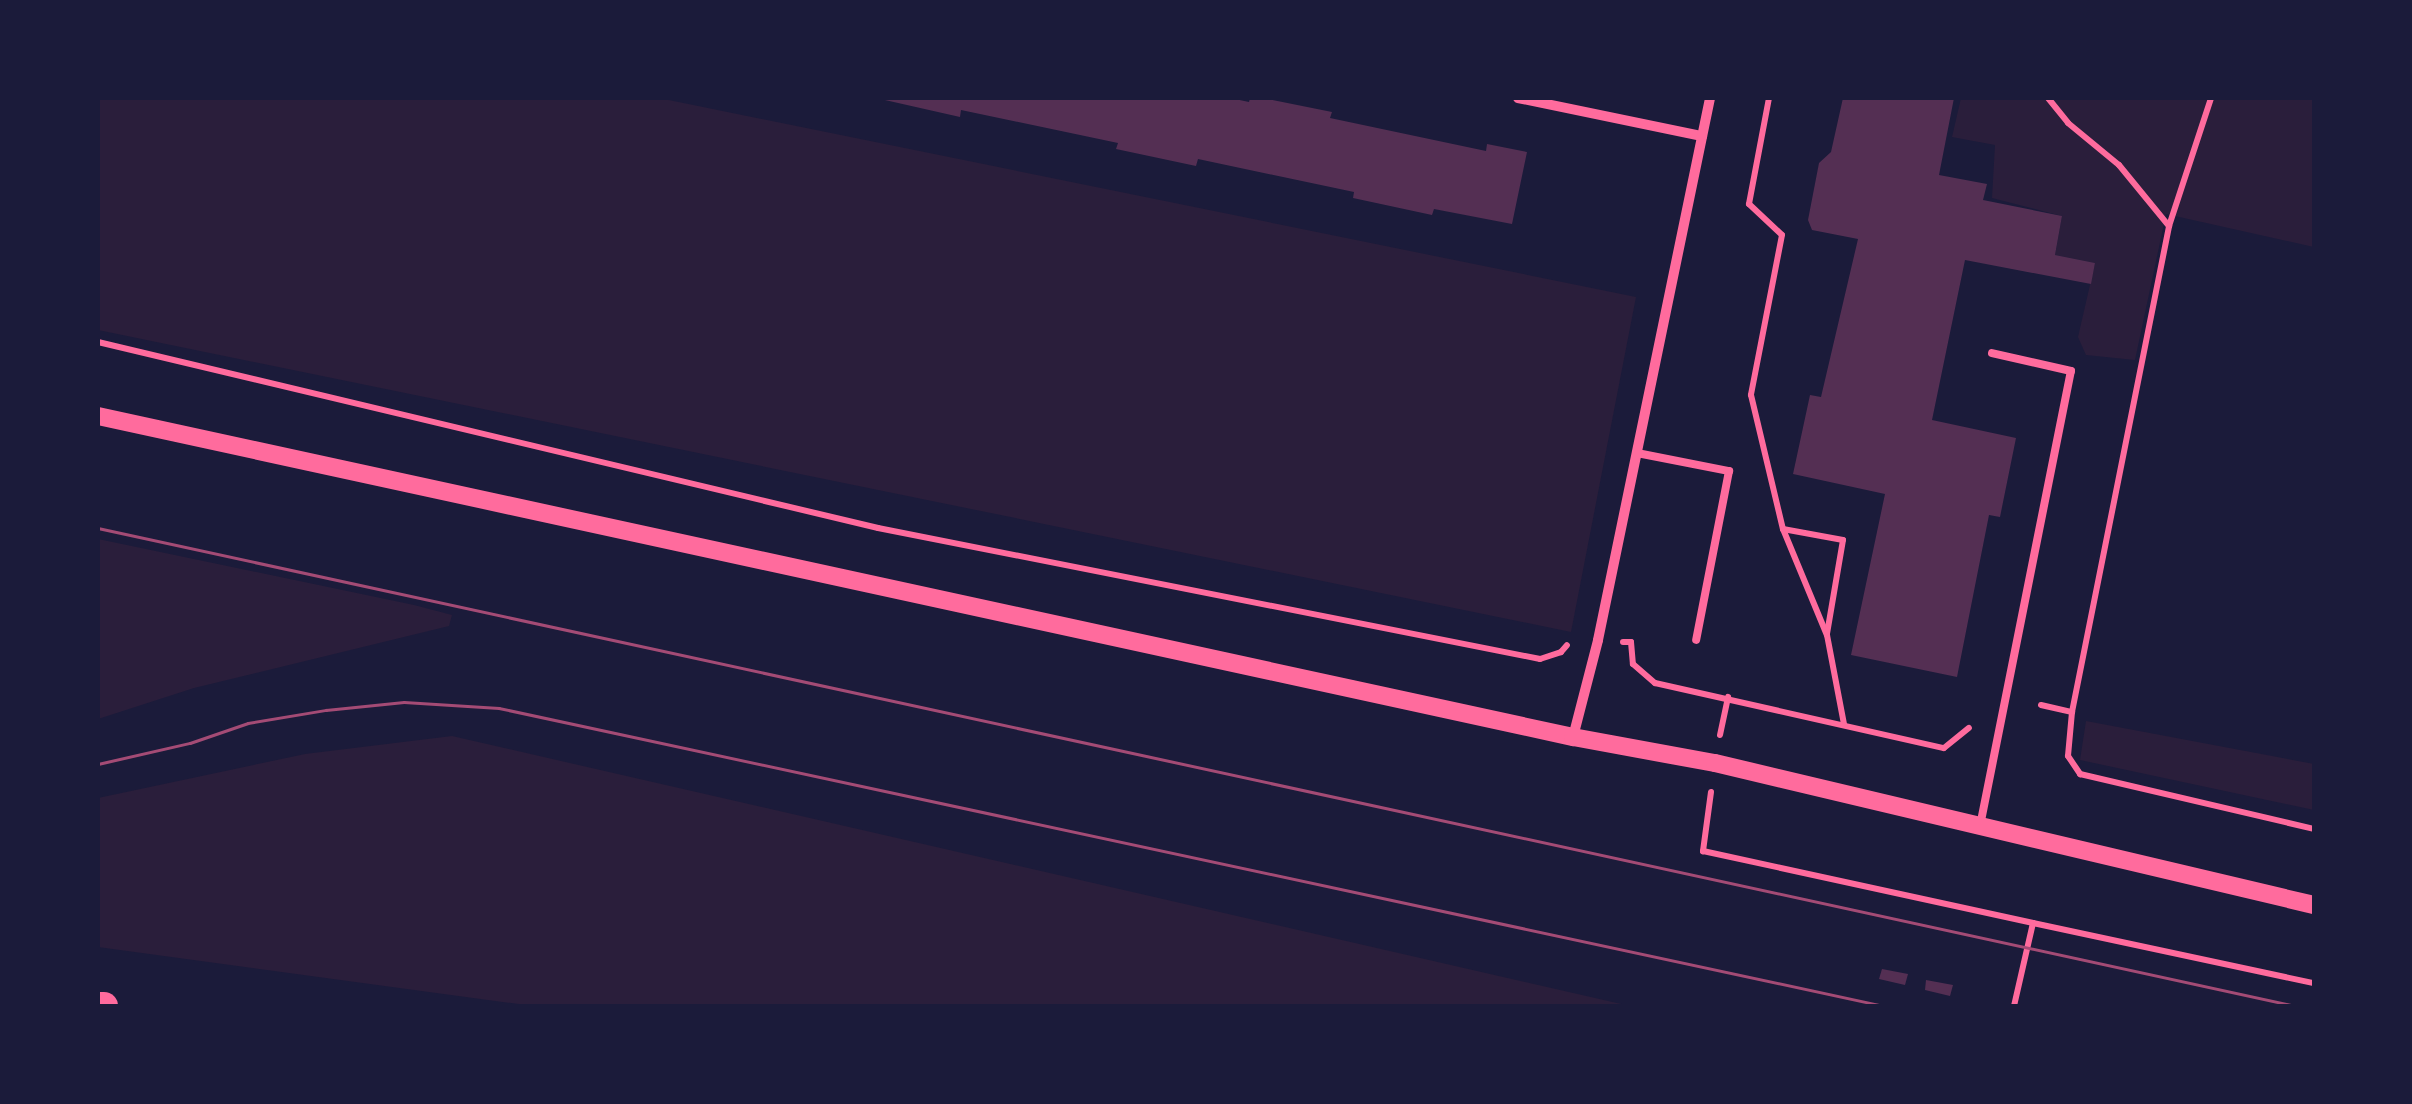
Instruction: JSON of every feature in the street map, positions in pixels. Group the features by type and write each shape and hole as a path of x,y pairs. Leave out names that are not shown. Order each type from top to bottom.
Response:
{"street":[{"path":"1518,98 1702,136"},
{"path":"1573,737 1598,640 1710,98"},
{"path":"98,416 1573,737 1715,762 2314,905"}],"lane":[{"path":"1980,826 2071,371 1992,353"},
{"path":"1637,452 1729,471 1696,640"}],"path":[{"path":"1769,98 1749,204 1782,235 1750,395 1783,529 1826,635 1844,724"},
{"path":"2048,98 2068,123 2119,165 2169,226"},
{"path":"2211,98 2169,226 2072,712 2068,756 2080,774 2314,829"},
{"path":"98,342 897,532 1540,659 1560,652 1575,634 1631,642 1634,664 1655,682 1944,748 1969,731 1972,713"},
{"path":"1783,529 1842,540 1826,635"},
{"path":"1728,697 1702,851 2314,984"},
{"path":"2040,705 2072,712"},
{"path":"2014,1006 2034,923"}],"shaded area":[{"path":"98,98 659,98 1636,297 1571,632 98,330"},
{"path":"1961,98 2314,98 2314,247 2166,214 2135,360 2086,355 2078,337 2095,263 2055,255 2062,216 1992,198 1995,145 1952,137"},
{"path":"98,539 452,615 449,626 194,688 98,719"},
{"path":"2086,721 2314,764 2314,810 2080,760"},
{"path":"452,736 1630,1006 533,1006 98,947 98,798 305,754"}],"building":[{"path":"876,98 1230,98 1249,102 1250,98 1262,98 1332,112 1330,118 1486,151 1487,144 1527,152 1512,224 1434,209 1432,215 1353,198 1354,192 1198,159 1196,166 1116,149 1118,143 961,110 960,117"},
{"path":"1843,98 1954,98 1939,175 1987,184 1983,200 2062,216 2055,255 2095,263 2091,284 1965,260 1932,420 2016,438 2000,517 1989,515 1957,677 1851,655 1885,494 1793,474 1810,395 1821,397 1858,239 1812,230 1808,220 1819,163 1831,152"},
{"path":"1882,969 1908,974 1905,985 1879,979"},
{"path":"1926,980 1953,985 1950,996 1925,990"}],"tram line":[{"path":"98,528 2295,1006"},
{"path":"98,764 190,743 248,723 326,710 404,702 499,708 1884,1006"}]}
